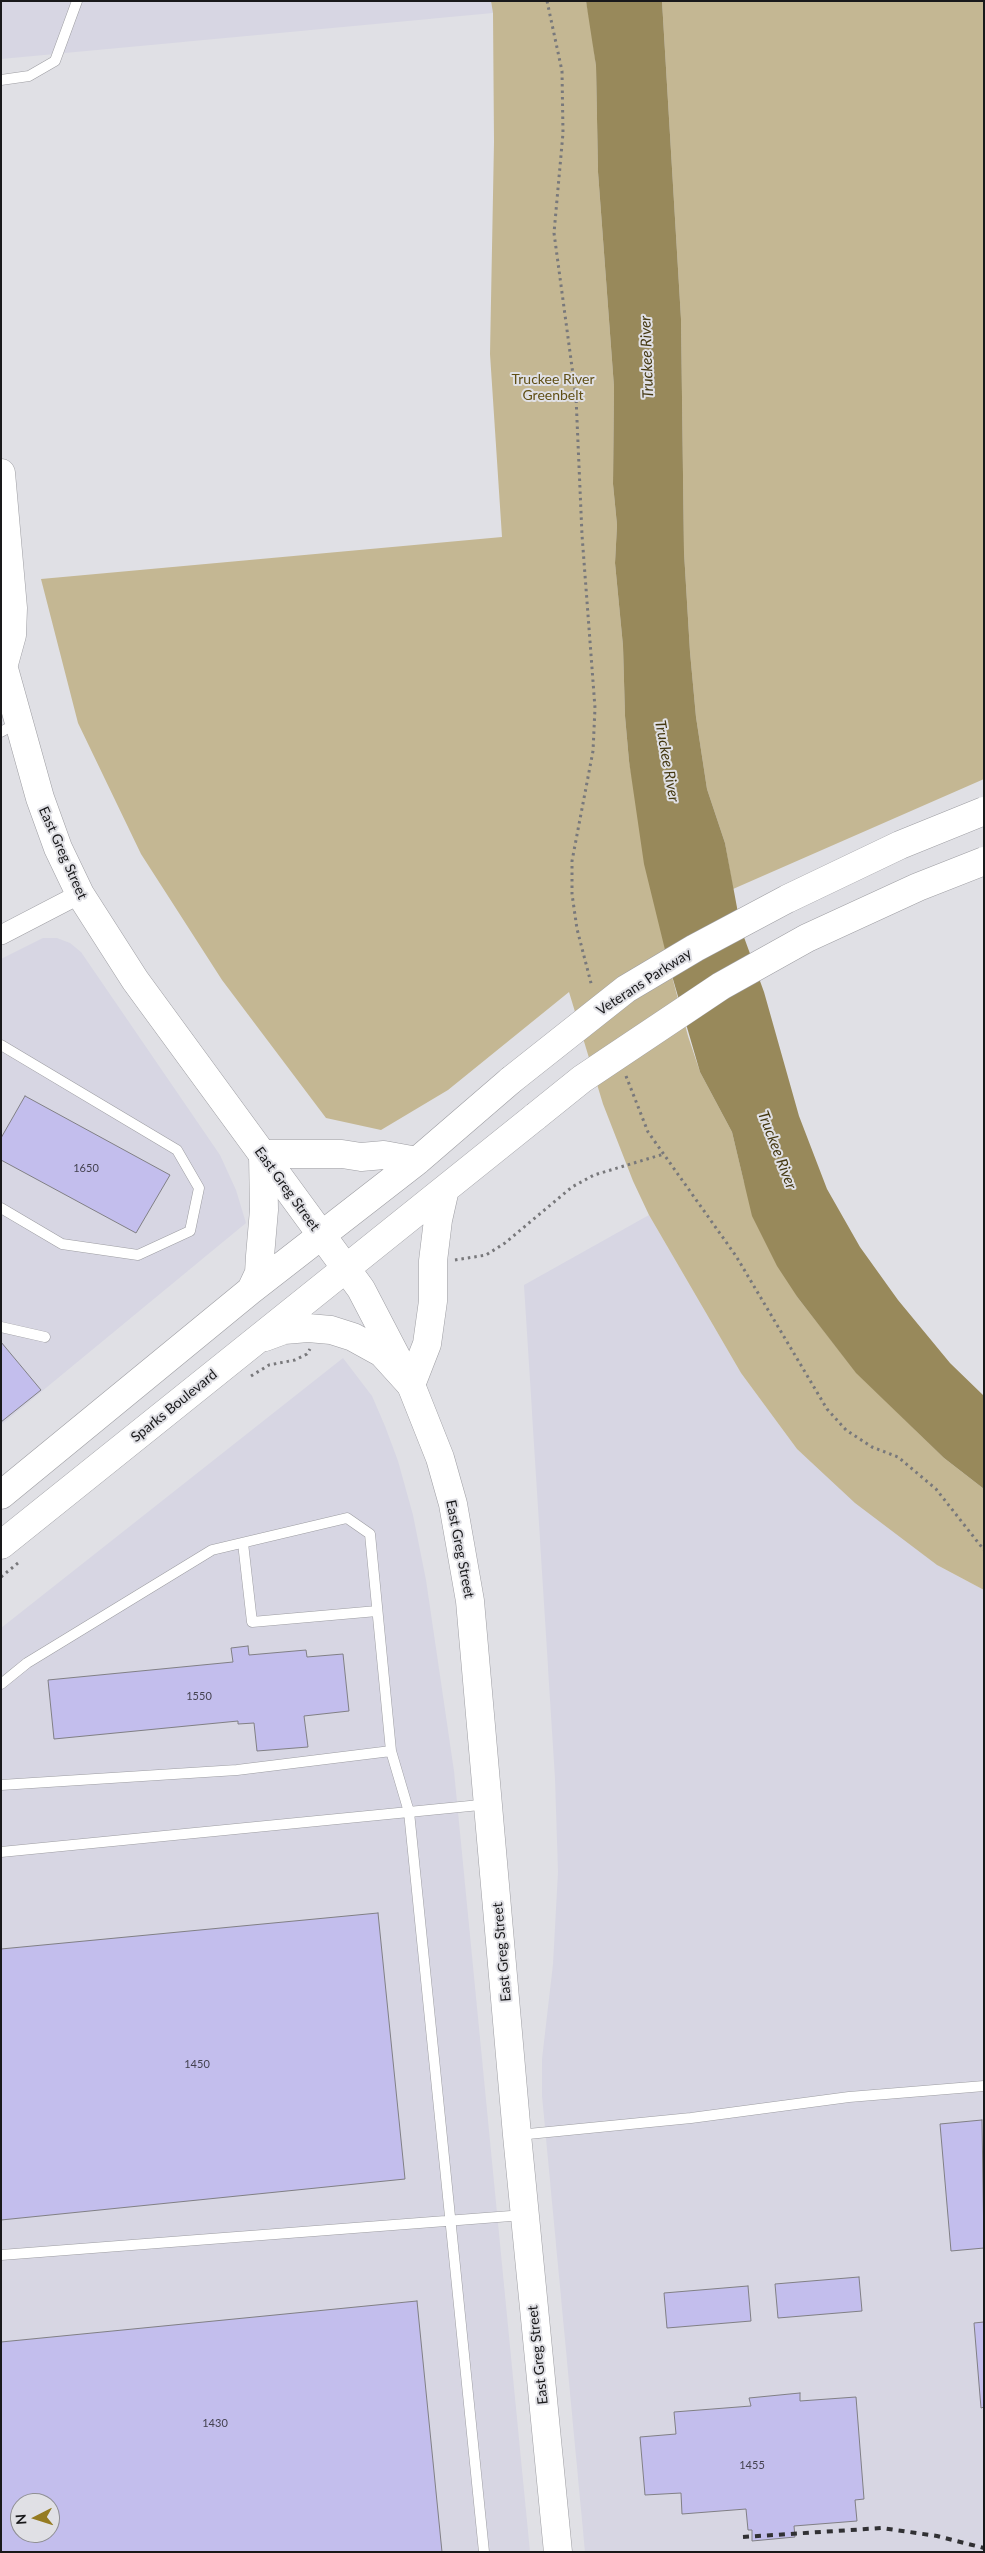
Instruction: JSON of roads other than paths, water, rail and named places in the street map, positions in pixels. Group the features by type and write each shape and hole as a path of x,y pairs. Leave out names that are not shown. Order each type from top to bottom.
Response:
{"main road":[{"name":"East Greg Street","path":"1,473 13,608 12,635 2,663 9,727 40,798 58,848 80,894 135,980 322,1237 347,1268 370,1305 410,1385 440,1458 453,1504 464,1560 484,1746 517,2135 558,2552"},
{"name":"Veterans Parkway","path":"322,1237 417,1161 511,1080 626,989 695,948 786,899 900,845 984,811"},
{"path":"347,1268 590,1074 721,986 808,938 918,887 984,861"},
{"path":"251,1290 259,1273 264,1210 263,1154 342,1154 361,1157 384,1155 417,1161"},
{"path":"256,1340 284,1330 308,1328 331,1330 353,1337 382,1354 410,1385 426,1344 433,1301 433,1260 438,1220 445,1189"},
{"path":"1,1494 251,1290 322,1237"},
{"name":"Sparks Boulevard","path":"13,1552 256,1340 347,1268"}],"street":[{"path":"1,935 80,894"}],"lane":[{"path":"1,80 29,76 55,60 77,1"},
{"path":"1,1044 177,1150 199,1188 190,1231 138,1255 62,1244 1,1208"},
{"path":"1,1327 45,1337"},
{"path":"1,1684 27,1663 212,1550 346,1518 370,1534 391,1751 409,1812 484,2552"},
{"path":"243,1543 252,1622 378,1611"},
{"path":"1,1785 237,1770 391,1751"},
{"path":"1,1852 480,1805"},
{"path":"517,2135 691,2118 849,2097 984,2086"},
{"path":"1,2255 525,2215"}],"water":[{"name":"Truckee River","path":"586,1 662,1 681,319 684,552 690,652 696,717 707,789 725,843 741,929 764,992 799,1116 827,1189 860,1247 898,1300 950,1363 984,1396 984,1489 944,1458 856,1373 798,1298 777,1266 752,1216 732,1132 700,1072 668,962 644,864 629,761 625,716 623,646 615,563 617,525 613,484 614,387 598,172 596,66"}],"railway":[{"path":"743,2537 882,2528 937,2536 984,2548"}],"park label":[{"name":"Truckee River Greenbelt","path":"553,388"}]}
